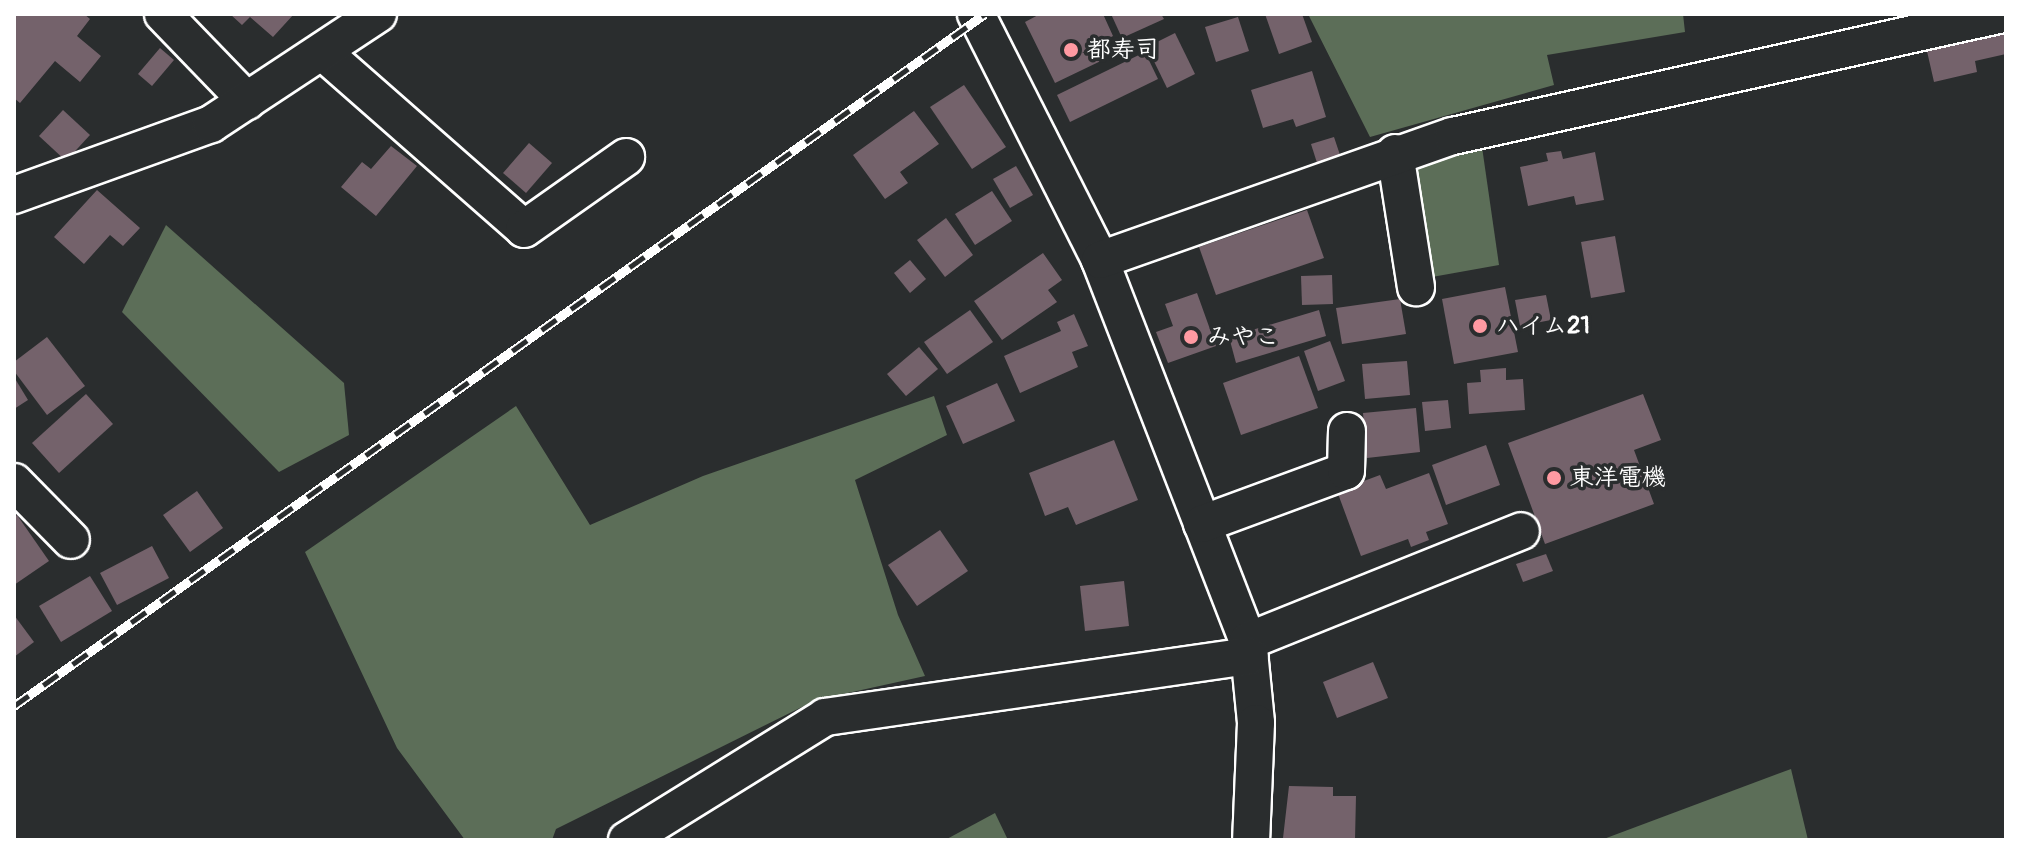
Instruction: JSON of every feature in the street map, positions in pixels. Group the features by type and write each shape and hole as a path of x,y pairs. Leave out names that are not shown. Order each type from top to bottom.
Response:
{"street":[{"path":"163,14 247,101"},
{"path":"14,195 211,124 324,53 378,14"},
{"path":"976,14 1100,260 1249,648 1256,723 1251,840"},
{"path":"1100,260 1395,153 1453,136 2003,14"},
{"path":"324,53 524,229 626,157"},
{"path":"1395,153 1416,287"},
{"path":"1202,524 1346,471 1347,431"},
{"path":"14,482 71,540"},
{"path":"627,840 825,717 1249,648 1521,531"}],"green space":[{"path":"1308,14 1683,14 1685,32 1547,55 1554,85 1370,137"},
{"path":"1482,147 1499,265 1432,277 1413,170"},
{"path":"166,225 344,383 349,435 279,472 122,312"},
{"path":"934,396 947,435 855,480 898,615 925,676 816,700 556,829 552,840 465,840 397,748 305,552 516,406 590,525 703,476"},
{"path":"1791,769 1808,840 1601,840"},
{"path":"995,813 1008,840 945,840"}],"building":[{"path":"14,14 84,14 90,19 77,36 101,56 80,82 55,61 20,103 14,98"},
{"path":"230,14 294,14 273,37 250,17 242,25"},
{"name":"都寿司","path":"1040,14 1103,14 1113,36 1099,43 1107,58 1055,83 1025,22"},
{"path":"1111,14 1161,14 1164,19 1122,38"},
{"path":"1265,14 1302,14 1312,42 1279,54"},
{"path":"1238,17 1249,51 1216,62 1205,27"},
{"path":"2006,19 2006,54 1975,61 1977,72 1934,82 1924,38"},
{"path":"1175,33 1195,74 1167,88 1147,47"},
{"path":"160,48 174,60 152,86 138,74"},
{"path":"1145,52 1158,79 1070,122 1057,95"},
{"path":"1312,71 1326,117 1296,127 1293,119 1263,128 1251,90"},
{"path":"964,85 1006,147 972,169 930,107"},
{"path":"63,110 90,135 66,161 39,136"},
{"path":"914,111 939,144 900,172 908,183 885,199 853,155"},
{"path":"1334,137 1341,158 1318,166 1311,144"},
{"path":"529,143 552,163 526,193 503,173"},
{"path":"391,146 417,166 376,216 341,187 362,162 371,169"},
{"path":"1561,151 1563,159 1595,152 1604,200 1576,205 1574,196 1528,206 1520,167 1548,161 1546,153"},
{"path":"1016,166 1033,195 1010,208 993,179"},
{"path":"97,190 140,228 123,246 110,235 84,264 54,237"},
{"path":"992,191 1012,221 975,245 955,214"},
{"path":"1307,210 1324,258 1216,295 1199,247"},
{"path":"946,218 973,255 945,277 917,240"},
{"path":"1615,236 1625,292 1591,298 1581,242"},
{"path":"1043,253 1062,280 1048,290 1057,302 1002,340 974,301"},
{"path":"910,260 926,279 910,293 894,273"},
{"path":"1332,275 1333,304 1302,305 1301,276"},
{"name":"ハイム21","path":"1505,287 1518,352 1454,364 1442,299"},
{"path":"1197,293 1216,346 1168,363 1156,332 1173,326 1165,304"},
{"path":"1546,295 1551,320 1520,326 1515,300"},
{"path":"1400,299 1406,334 1342,344 1336,308"},
{"path":"970,310 993,342 947,374 924,342"},
{"path":"1319,310 1326,336 1236,363 1229,337"},
{"path":"1074,314 1088,346 1072,352 1078,367 1020,393 1004,356 1061,331 1057,322"},
{"path":"47,337 85,386 47,415 14,371 14,362"},
{"path":"1330,341 1345,381 1318,391 1304,351"},
{"path":"919,347 938,369 906,396 887,374"},
{"path":"1299,356 1318,408 1241,435 1223,383"},
{"path":"1407,361 1410,395 1365,399 1362,364"},
{"path":"1506,368 1506,380 1523,379 1525,410 1469,414 1467,383 1481,382 1480,370"},
{"path":"14,377 28,400 14,409"},
{"path":"997,383 1015,421 963,444 946,406"},
{"path":"86,394 113,424 59,473 32,443"},
{"path":"1643,394 1661,440 1634,450 1654,504 1545,544 1508,443"},
{"path":"1448,400 1451,428 1425,431 1422,402"},
{"path":"1416,408 1420,452 1367,458 1363,413"},
{"path":"1114,440 1138,500 1076,525 1068,507 1045,516 1029,473"},
{"path":"1486,445 1500,485 1446,505 1432,465"},
{"path":"1429,473 1448,524 1426,532 1429,540 1411,547 1408,539 1361,556 1337,491 1380,475 1386,489"},
{"path":"197,491 223,528 190,552 163,515"},
{"path":"17,515 49,561 14,585 14,518"},
{"path":"940,530 968,571 917,606 888,565"},
{"path":"152,546 169,578 117,605 100,573"},
{"path":"1546,554 1553,571 1523,582 1516,564"},
{"path":"90,576 112,611 61,642 39,606"},
{"path":"1124,581 1129,626 1085,631 1080,586"},
{"path":"14,615 34,642 14,657"},
{"path":"1373,662 1388,698 1337,718 1323,682"},
{"path":"1289,786 1333,787 1333,796 1356,796 1355,840 1283,838"}],"railway":[{"path":"14,706 985,14"}],"place":[{"name":"都寿司","path":"1071,50"},
{"name":"ハイム21","path":"1480,326"},
{"name":"みやこ","path":"1191,337"},
{"name":"東洋電機","path":"1554,478"}]}
